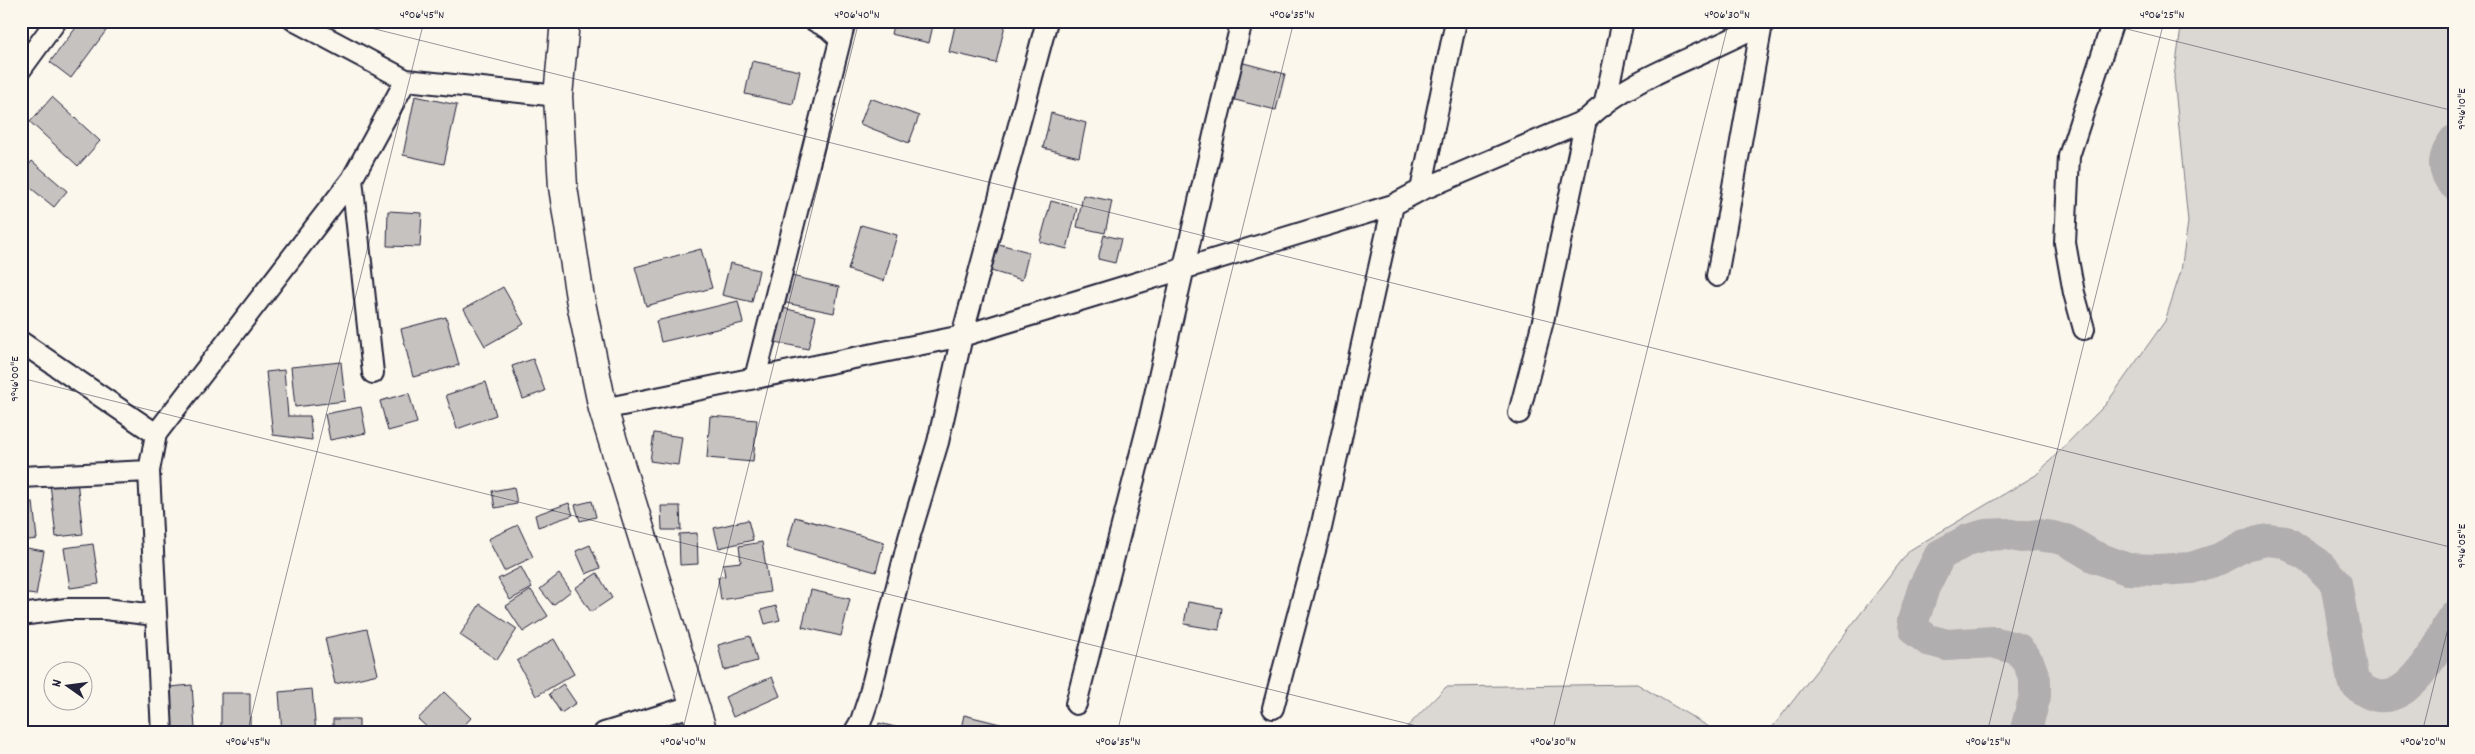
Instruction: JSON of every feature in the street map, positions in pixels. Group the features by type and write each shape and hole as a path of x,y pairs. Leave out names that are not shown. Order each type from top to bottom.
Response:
{"main road":[{"path":"565,21 558,96 563,187 580,298 603,409 696,705 702,733"}],"street":[{"path":"21,69 56,21"},
{"path":"295,21 406,80 558,96"},
{"path":"755,378 842,30 828,28 815,21"},
{"path":"854,733 861,722 869,697 909,538 938,442 962,336 1046,21"},
{"path":"1076,704 1121,537 1242,21"},
{"path":"1421,190 1456,21"},
{"path":"1605,102 1622,21"},
{"path":"2084,329 2074,293 2065,243 2069,156 2113,21"},
{"path":"603,409 962,336 1393,205 1421,190 1586,120 1605,102 1673,65 1764,22"},
{"path":"1717,276 1764,22"},
{"path":"162,733 149,471 156,434 352,179 406,80"},
{"path":"1519,413 1544,317 1586,120"},
{"path":"352,179 374,373"},
{"path":"1273,708 1321,528 1393,205"},
{"path":"22,346 156,434"},
{"path":"21,477 149,471"},
{"path":"21,615 66,609 105,609 155,615"},
{"path":"604,733 696,705"}],"shaded area":[{"path":"2182,21 2454,21 2454,733 1768,733 1910,550 2036,475 2106,404 2165,321 2181,271 2188,222 2174,77"},
{"path":"1637,684 1719,733 1401,733 1446,687"}],"building":[{"path":"81,21 99,21 108,28 71,78 50,62"},
{"path":"894,21 934,21 929,43 891,34"},
{"path":"956,21 1006,21 996,63 949,52"},
{"path":"752,61 800,71 793,104 745,94"},
{"path":"1240,62 1285,74 1276,110 1231,99"},
{"path":"415,96 457,105 444,164 403,155"},
{"path":"52,97 100,141 78,166 30,122"},
{"path":"870,98 919,116 909,143 860,124"},
{"path":"1051,113 1086,123 1079,157 1043,148"},
{"path":"32,161 67,191 54,207 21,180 21,174"},
{"path":"1083,195 1112,201 1105,233 1077,227"},
{"path":"1051,201 1077,208 1067,249 1040,242"},
{"path":"388,211 422,213 420,247 387,246"},
{"path":"861,225 897,235 884,281 848,270"},
{"path":"1104,235 1121,239 1115,263 1098,259"},
{"path":"999,244 1029,252 1022,280 991,271"},
{"path":"701,249 712,288 646,306 635,267"},
{"path":"730,263 759,270 752,302 722,295"},
{"path":"787,275 839,287 834,313 781,302"},
{"path":"503,287 524,324 485,346 464,309"},
{"path":"738,301 743,323 661,342 656,321"},
{"path":"783,308 816,316 808,349 775,342"},
{"path":"446,317 459,365 413,377 401,329"},
{"path":"533,359 545,391 523,399 512,366"},
{"path":"341,362 345,401 295,407 291,367"},
{"path":"284,370 288,416 310,416 312,440 273,435 266,372"},
{"path":"486,382 496,415 457,429 446,395"},
{"path":"409,393 417,423 388,431 380,401"},
{"path":"361,407 366,433 330,440 325,414"},
{"path":"710,416 757,420 753,462 707,458"},
{"path":"654,433 682,437 678,465 650,461"},
{"path":"77,480 83,534 56,537 50,483"},
{"path":"514,487 517,504 495,508 492,491"},
{"path":"592,501 596,517 580,521 575,505"},
{"path":"33,502 37,539 21,541 21,503"},
{"path":"569,503 573,515 538,527 535,515"},
{"path":"661,506 680,506 681,530 662,530"},
{"path":"795,517 884,542 876,572 787,547"},
{"path":"748,520 753,540 719,548 714,528"},
{"path":"518,525 533,557 504,571 488,539"},
{"path":"697,533 698,564 680,565 679,534"},
{"path":"762,542 770,592 721,600 718,577 725,576 723,564 741,562 739,546"},
{"path":"93,544 99,584 70,588 64,548"},
{"path":"590,545 600,568 586,574 576,551"},
{"path":"21,547 44,551 36,595 21,593"},
{"path":"521,567 532,588 510,600 498,579"},
{"path":"597,573 612,598 591,612 575,588"},
{"path":"559,574 571,591 553,605 540,589"},
{"path":"531,590 548,616 523,632 506,606"},
{"path":"811,590 850,599 841,636 802,627"},
{"path":"1188,602 1222,608 1219,630 1184,624"},
{"path":"480,604 517,629 497,660 460,635"},
{"path":"776,606 780,620 765,624 761,610"},
{"path":"367,629 378,674 335,684 325,638"},
{"path":"750,636 757,661 724,670 718,645"},
{"path":"554,639 574,674 536,696 517,661"},
{"path":"772,677 780,696 733,717 725,697"},
{"path":"563,684 576,703 561,713 549,694"},
{"path":"192,685 195,729 171,730 169,687"},
{"path":"312,689 316,733 282,733 279,692"},
{"path":"444,692 471,718 457,733 433,733 418,719"},
{"path":"221,693 250,693 250,733 221,733"},
{"path":"964,715 1024,730 1024,733 960,733"},
{"path":"333,719 359,719 359,733 333,733"},
{"path":"879,723 919,733 877,733"}],"waterway":[{"path":"2454,141 2445,162 2447,173 2454,184"},
{"path":"2025,733 2035,696 2035,680 2029,664 2018,649 1993,642 1947,645 1928,640 1916,631 1913,621 1924,587 1940,555 1968,540 1985,535 2006,534 2022,537 2037,535 2053,537 2066,540 2093,556 2127,569 2159,570 2191,568 2219,559 2245,545 2267,540 2286,542 2317,563 2336,583 2353,681 2366,692 2379,696 2391,695 2402,690 2422,671 2438,647 2454,616"}]}
